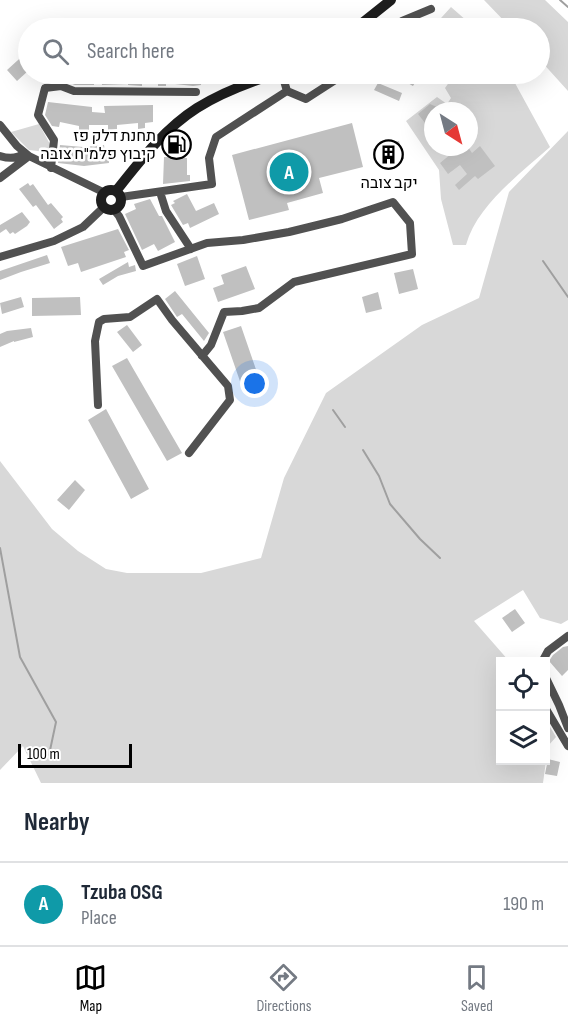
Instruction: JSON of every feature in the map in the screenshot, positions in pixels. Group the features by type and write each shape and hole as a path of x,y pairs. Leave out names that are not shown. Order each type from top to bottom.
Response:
{"street":[{"path":"370,18 391,0"},
{"path":"409,18 431,9"},
{"path":"114,194 163,135 199,107 248,84"},
{"path":"285,84 287,91"},
{"path":"287,91 306,99 329,84"},
{"path":"51,168 54,140 38,115 45,87 61,86 74,92 196,92"},
{"path":"202,356 211,345 224,312 259,308 294,282 412,254 410,223 393,202 342,219 289,232 243,240 207,243 143,266 119,216 101,200 114,194 160,192 212,184 209,158 216,137 287,91"},
{"path":"0,257 54,241 83,227 109,208 120,204 114,194 51,168 27,154 2,129"},
{"path":"0,156 14,158 27,154"},
{"path":"0,178 27,154"},
{"path":"160,192 166,211 191,249"},
{"path":"98,405 95,341 99,322 105,319 130,317 157,299 228,386 230,400 189,453"},
{"path":"545,657 548,651 568,636"},
{"path":"550,686 568,728"},
{"path":"547,711 568,746"}],"shaded area":[{"path":"484,0 545,0 568,22 568,91 550,71 550,18 501,18"},
{"path":"451,7 464,18 441,18"},
{"path":"448,84 515,84 550,147 501,191 480,217 466,245 453,245 441,199 439,170 430,156 478,156 478,102 448,102 451,98 445,88"},
{"path":"437,97 444,102 431,102"},
{"path":"424,107 424,148 406,121"},
{"path":"39,124 51,146 46,152 29,150 11,132"},
{"path":"568,131 568,620 561,624 540,618 523,590 474,621 506,657 496,657 496,765 545,765 543,783 41,783 23,746 0,770 0,461 52,529 78,551 106,569 127,573 201,573 261,558 284,478 326,393 422,325 479,298 509,192"},
{"path":"550,727 556,737 550,744"}],"building":[{"path":"18,60 18,80 17,81 7,70"},
{"path":"175,84 201,84 193,86"},
{"path":"377,84 380,84 402,93 399,101 374,90"},
{"path":"48,102 92,107 92,112 105,113 104,106 153,105 153,122 145,123 145,128 138,129 138,123 117,125 117,129 108,130 108,125 89,125 89,131 79,130 79,126 60,122 59,127 52,126 45,115"},
{"path":"424,109 424,122 418,114"},
{"path":"352,123 363,167 319,178 323,193 287,203 289,210 249,220 232,155"},
{"name":"יקב צובה","path":"399,141 404,159 379,167 373,149"},
{"path":"60,145 83,147 104,145 105,152 108,151 109,163 84,166 58,163"},
{"path":"480,146 495,166 478,179 475,176 459,190 455,185 467,174 460,165 448,174 440,163 449,156 478,156"},
{"path":"164,157 187,158 187,175 190,175 190,181 163,184"},
{"path":"28,183 30,186 33,184 48,205 51,203 63,217 61,219 63,222 54,229 36,205 33,207 19,189"},
{"path":"187,194 196,211 214,203 219,214 190,228 188,223 183,225 171,205 175,203 173,201"},
{"path":"150,199 159,216 162,216 175,242 158,251 154,244 142,250 125,214 136,209 134,204"},
{"path":"22,212 30,222 27,226 15,234 13,232 10,234 6,229 0,233 0,225"},
{"path":"118,229 129,250 124,252 126,257 81,272 78,263 68,266 61,247"},
{"path":"47,255 50,263 0,280 0,271"},
{"path":"197,256 205,279 185,286 177,264"},
{"path":"128,262 129,267 135,265 136,271 118,276 103,285 99,279"},
{"path":"246,266 255,289 218,302 213,288 224,284 221,275"},
{"path":"413,269 418,289 399,294 394,273"},
{"path":"175,291 209,333 204,341 182,314 177,317 165,299"},
{"path":"378,292 382,309 366,313 362,297"},
{"path":"21,297 24,307 2,314 0,303"},
{"path":"80,297 81,315 32,316 32,298"},
{"path":"127,325 142,345 133,352 117,332"},
{"path":"241,326 261,384 243,390 223,332"},
{"path":"31,328 33,337 0,347 0,334"},
{"path":"127,358 182,453 167,461 112,366"},
{"path":"106,409 149,489 131,499 88,420"},
{"path":"75,480 85,490 69,510 57,500"},
{"path":"515,609 525,623 512,632 502,618"},
{"path":"568,646 568,670 562,676 550,660 563,647"},
{"path":"550,760 560,762 557,776 545,774"}],"waterway":[{"path":"560,0 568,7"},
{"path":"543,261 568,297"},
{"path":"333,410 345,427"},
{"path":"363,450 379,476 390,504 440,558"},
{"path":"0,548 20,657 56,722 49,755"}],"place":[{"name":"תחנת דלק פז קיבוץ פלמ\"ח צובה","path":"177,144"},
{"name":"יקב צובה","path":"389,154"},
{"name":"Tzuba OSG","path":"289,172"}]}
